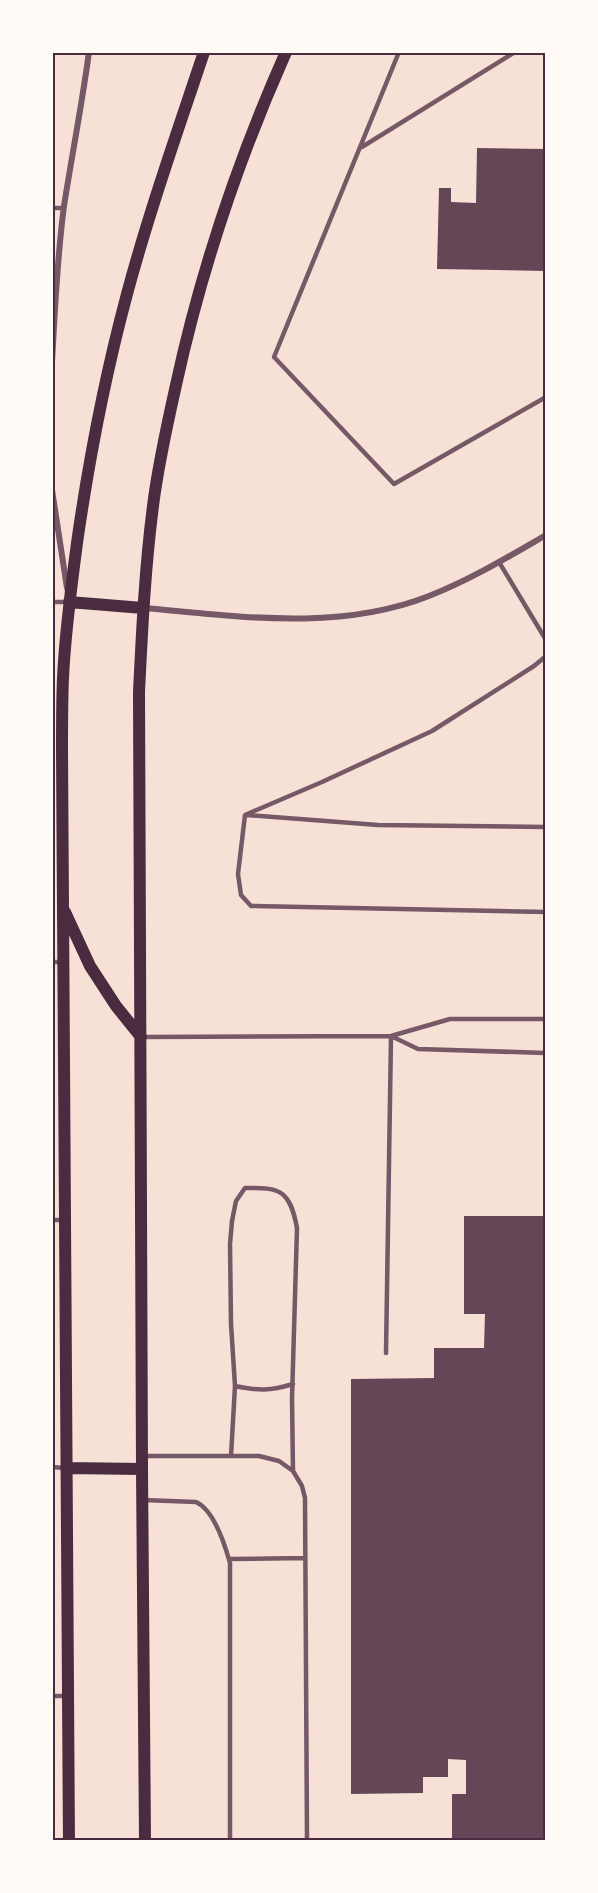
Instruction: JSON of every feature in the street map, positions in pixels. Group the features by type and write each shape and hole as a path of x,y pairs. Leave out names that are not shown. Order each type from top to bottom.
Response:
{"main road":[{"path":"69,1840 67,1220 58,962 64,908 58,837 57,706 69,602 89,466 127,295 172,146 204,52"},
{"path":"145,1840 139,692 143,608 160,459 192,319 224,207 286,52"},
{"path":"69,602 143,608"},
{"path":"64,908 90,966 116,1006 141,1037"},
{"path":"66,1468 142,1469"}],"street":[{"path":"52,362 64,208 89,52"},
{"path":"52,490 69,602"},
{"path":"143,608 278,619 361,613 393,608 427,597 464,581 546,534"}],"lane":[{"path":"399,52 274,357 394,484 546,397"},
{"path":"360,147 515,52"},
{"path":"52,208 64,208"},
{"path":"499,562 546,640"},
{"path":"52,602 69,602"},
{"path":"245,815 322,782 432,730 534,666 546,656"},
{"path":"245,815 378,825 546,827"},
{"path":"245,815 238,874 241,895 251,906 546,912"},
{"path":"141,1037 391,1036 450,1019 546,1019"},
{"path":"391,1036 418,1049 546,1053"},
{"path":"386,1353 391,1036"},
{"path":"231,1456 235,1386 231,1324 232,1221 236,1201 245,1188 263,1188 278,1191 292,1206 297,1228 293,1471"},
{"path":"52,1220 67,1220"},
{"path":"235,1386 274,1390 293,1384"},
{"path":"142,1456 260,1456 279,1461 293,1471 302,1486 305,1498 307,1840"},
{"path":"52,1467 66,1468"},
{"path":"143,1500 196,1502 204,1506 216,1526 229,1559 230,1840"},
{"path":"229,1559 305,1558"},
{"path":"52,1696 68,1696"}],"building":[{"path":"477,148 546,149 546,271 437,269 439,188 451,188 451,202 476,203"},
{"path":"464,1216 546,1216 546,1840 452,1840 452,1794 466,1794 466,1760 448,1759 448,1777 423,1777 423,1793 351,1794 351,1379 434,1378 434,1348 484,1348 485,1314 464,1314"}]}
